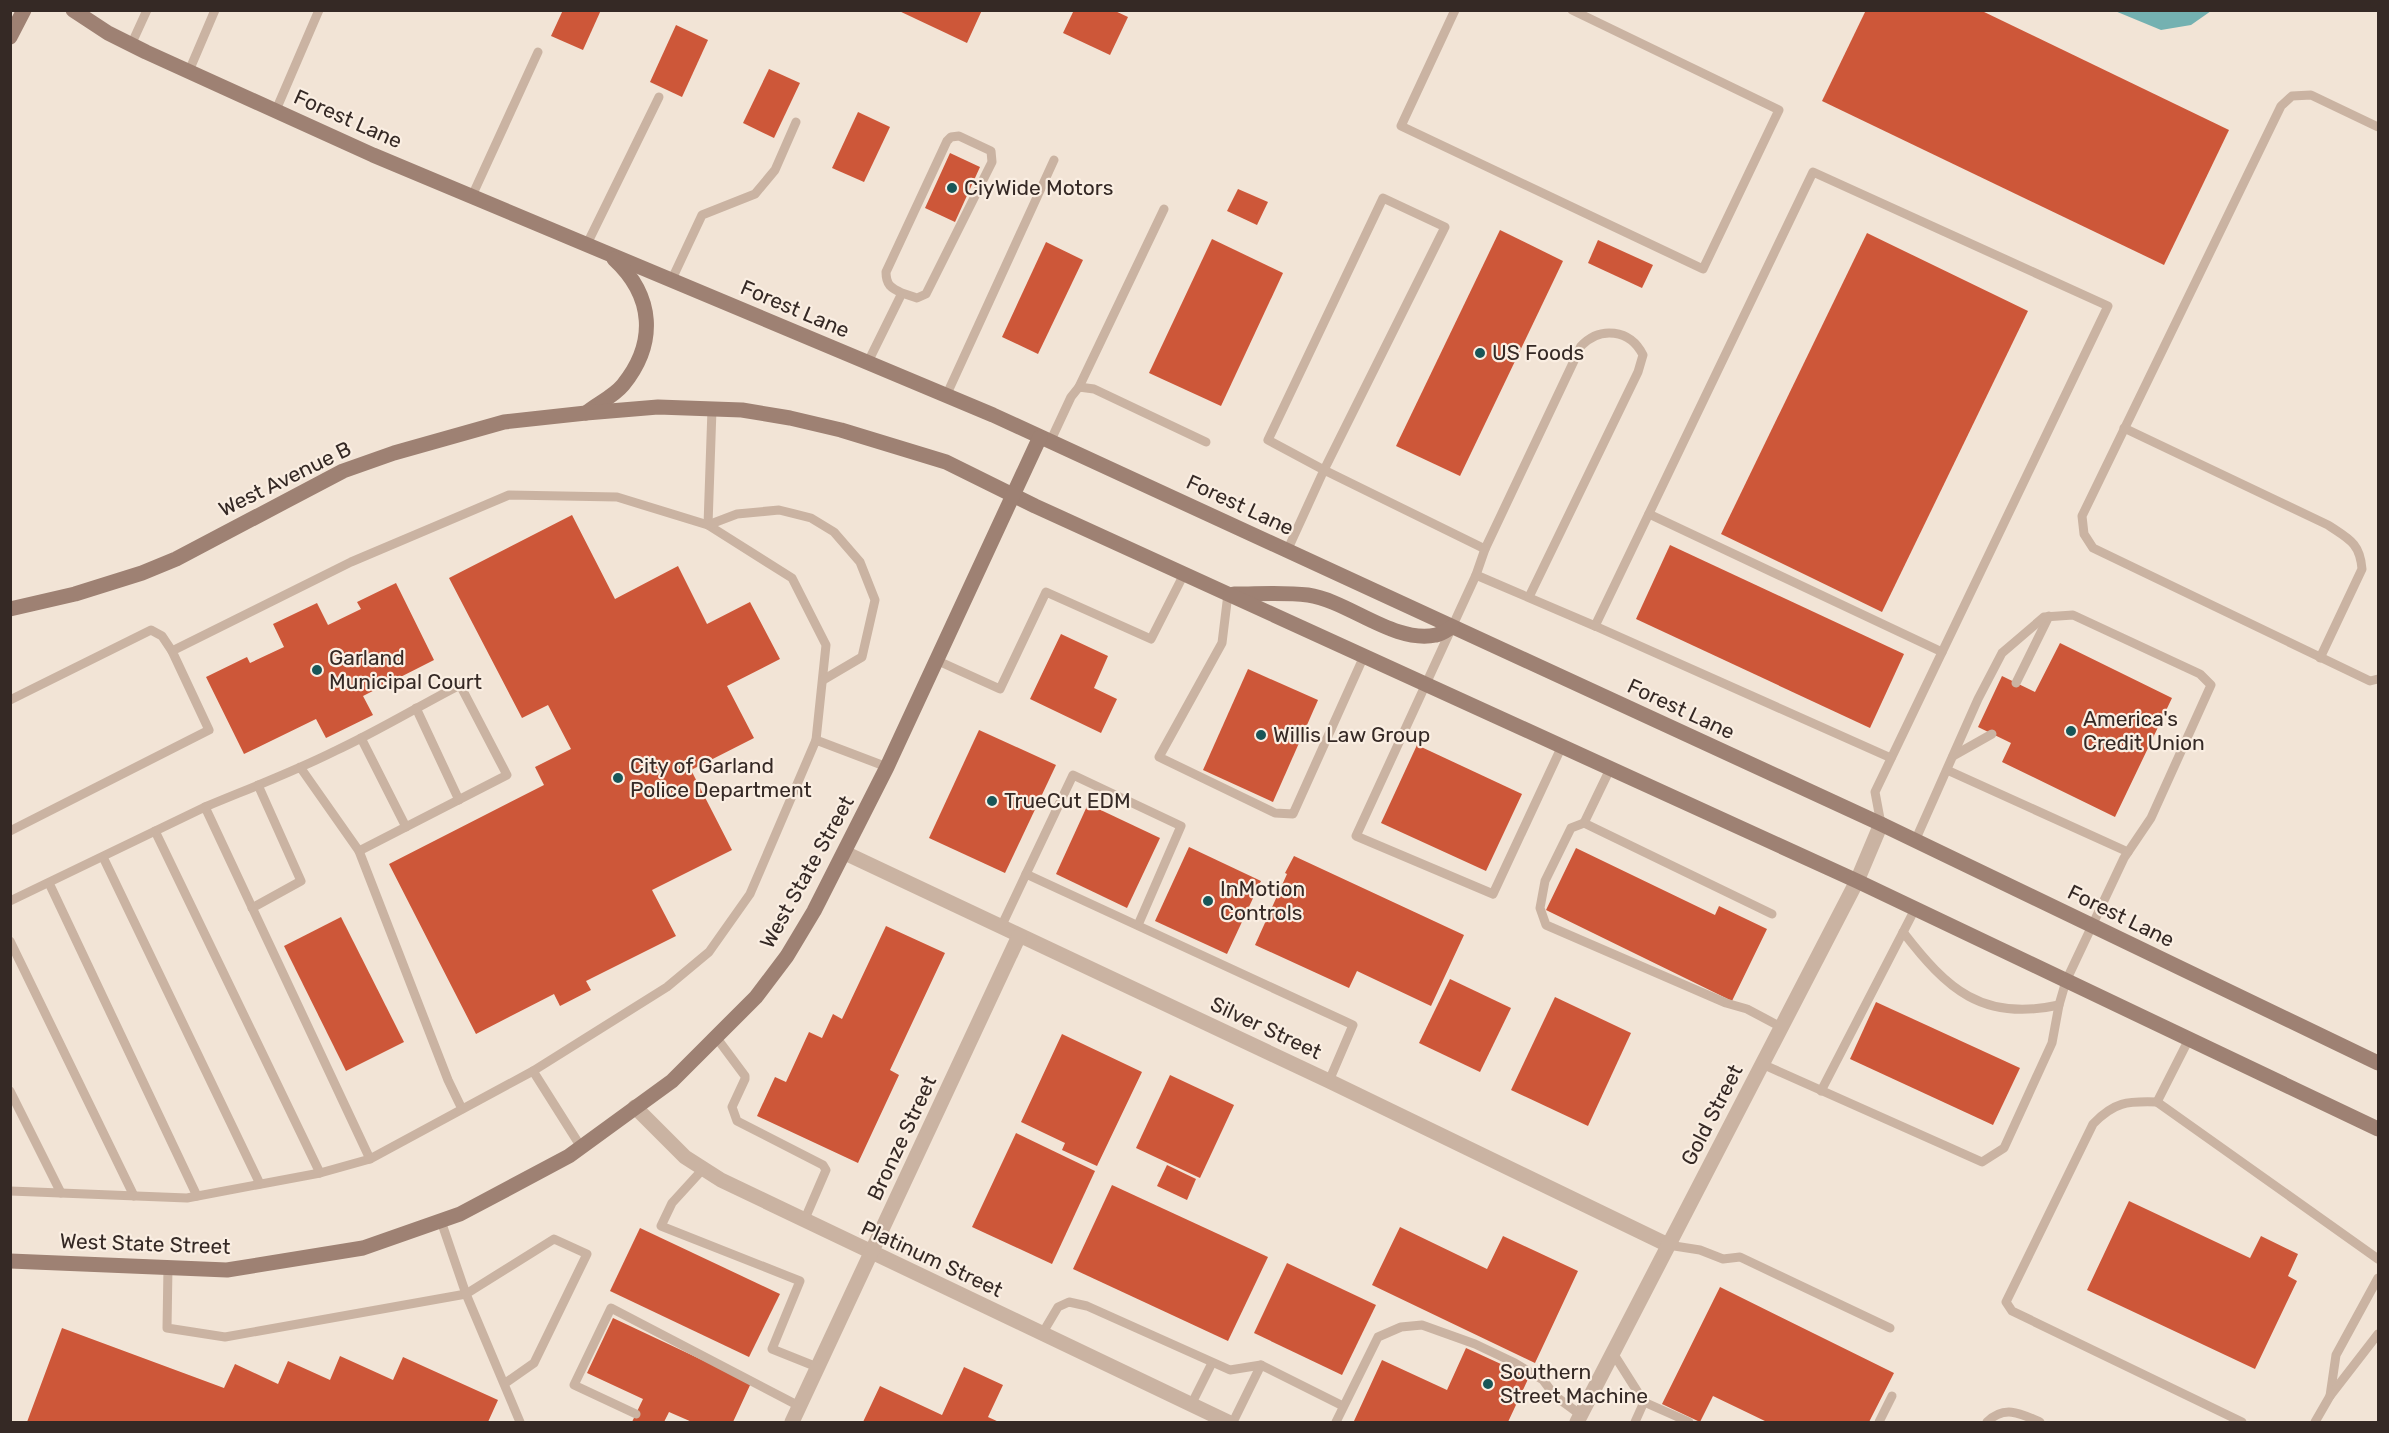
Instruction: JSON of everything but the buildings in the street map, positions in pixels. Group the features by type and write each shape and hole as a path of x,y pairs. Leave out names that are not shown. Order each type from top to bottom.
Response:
{"main road":[{"path":"10,36 24,10"},
{"name":"Forest Lane","path":"73,10 131,45 373,155 604,250 1045,439 1881,824 2379,1063"},
{"path":"586,413 622,386 643,351 648,320 643,298 626,270 604,250"},
{"path":"586,413 658,407 742,410 790,418 875,440 946,462 1012,495 1857,881 2379,1129"},
{"name":"West Avenue B","path":"10,609 75,594 142,573 176,559 343,471 394,453 504,422 586,413"},
{"name":"West State Street","path":"10,1261 227,1270 363,1248 460,1214 569,1156 672,1080 756,997 787,957 845,853 1012,495 1045,439"},
{"path":"1228,594 1310,595 1352,610 1395,630 1418,637 1438,635 1452,627"}],"street":[{"name":"Gold Street","path":"1579,1419 1857,881 1881,824"},
{"name":"Silver Street","path":"845,853 1329,1081 1668,1245"},
{"name":"Bronze Street","path":"792,1422 1019,936"},
{"name":"Platinum Street","path":"635,1107 685,1157 721,1180 1228,1422"}],"lane":[{"path":"131,45 147,10"},
{"path":"189,71 215,10"},
{"path":"276,110 319,10"},
{"path":"1455,10 1401,126 1703,269 1779,110 1572,10"},
{"path":"472,196 538,52"},
{"path":"2379,127 2310,95 2292,96 2281,106 2082,516 2084,534 2093,548 2370,681 2379,679"},
{"path":"587,244 659,97"},
{"path":"672,279 702,215 755,194 775,170 796,122"},
{"path":"959,136 991,151 992,162 926,294 917,298 902,293 886,281 886,272 947,141 951,137 959,136"},
{"path":"946,396 1054,160"},
{"path":"1595,626 1813,172 2108,306 1875,792 1881,824"},
{"path":"1287,550 1324,470 1445,227 1383,198 1268,440 1324,470 1485,549"},
{"path":"1045,439 1079,387 1164,209"},
{"path":"868,362 902,293"},
{"path":"1529,597 1638,372 1643,355 1637,344 1622,334 1599,333 1589,338 1581,346 1485,549 1476,575 1356,836 1493,894 1562,746"},
{"path":"1079,387 1094,389 1206,442"},
{"path":"708,525 712,409"},
{"path":"2124,429 2328,525 2354,543 2361,553 2362,570 2320,658"},
{"path":"10,1191 187,1198 320,1173 370,1159 533,1071 667,987 709,952 750,894 816,740 826,645 792,578 708,525 617,497 509,495 351,562 172,651"},
{"path":"708,525 737,514 778,510 811,518 834,532 860,562 875,600 862,657 823,680"},
{"path":"1648,514 1942,652"},
{"path":"936,660 1000,689 1046,592 1151,639 1184,574"},
{"path":"1476,575 1891,758"},
{"path":"1228,594 1222,643 1159,757 1275,813 1293,813 1364,656"},
{"path":"1762,1064 1982,1162 2004,1148 2052,1043 2066,981 2128,852 2151,818 2211,685 2200,674 2073,615 2044,617 2002,653 1915,841"},
{"path":"2016,683 2049,616"},
{"path":"10,700 151,630 162,636 172,651 209,730 10,831"},
{"path":"10,901 205,807 362,738 460,685 507,775 359,851"},
{"path":"416,708 459,800"},
{"path":"1953,756 1992,734"},
{"path":"362,738 406,827"},
{"path":"816,740 887,767"},
{"path":"300,766 359,851 448,1080 462,1110"},
{"path":"1610,768 1584,823 1571,828 1545,881 1540,908 1546,925 1726,1003 1748,1009 1781,1027"},
{"path":"1947,770 2128,852"},
{"path":"1001,927 1073,775 1181,826 1138,925"},
{"path":"252,908 301,881 258,785"},
{"path":"205,807 370,1159"},
{"path":"1584,823 1772,914"},
{"path":"155,831 320,1173"},
{"path":"103,857 260,1184"},
{"path":"1026,874 1353,1025 1329,1081"},
{"path":"49,883 197,1196"},
{"path":"1821,1091 1915,909"},
{"path":"1903,932 1943,980 1986,1005 2037,1010 2059,1005"},
{"path":"10,941 135,1196"},
{"path":"716,1037 745,1076 732,1107 737,1121 824,1166 826,1170 804,1221"},
{"path":"2157,1102 2188,1039"},
{"path":"533,1071 581,1147"},
{"path":"10,1091 61,1193"},
{"path":"2242,1422 2012,1311 2006,1302 2093,1124 2105,1111 2121,1103 2157,1102 2379,1259"},
{"path":"704,1169 672,1203 661,1226 800,1281 772,1349 817,1367"},
{"path":"441,1221 466,1294 520,1422"},
{"path":"168,1267 167,1328 225,1337 466,1294 554,1239 587,1254 534,1363 504,1384"},
{"path":"1668,1245 1700,1250 1723,1258 1740,1257 1890,1328"},
{"path":"2330,1396 2336,1355 2379,1278"},
{"path":"1042,1334 1058,1307 1069,1302 1087,1306 1230,1371 1261,1365 1343,1406"},
{"path":"636,1414 574,1385 611,1308 799,1406"},
{"path":"1336,1422 1378,1337 1401,1327 1422,1325 1474,1344 1515,1363 1543,1380 1579,1419"},
{"path":"2314,1422 2330,1396 2379,1334"},
{"path":"1613,1353 1644,1402 1689,1422"},
{"path":"1191,1405 1212,1363"},
{"path":"1233,1422 1261,1365"},
{"path":"1879,1422 1892,1396"},
{"path":"1635,1422 1644,1402"},
{"path":"1987,1422 1995,1414 2015,1411 2040,1422"}],"water":[{"path":"2115,11 2211,11 2191,25 2161,30"}],"place":[{"name":"CiyWide Motors","path":"952,188"},
{"name":"US Foods","path":"1480,353"},
{"name":"Garland Municipal Court","path":"317,670"},
{"name":"America's Credit Union","path":"2071,731"},
{"name":"Willis Law Group","path":"1261,735"},
{"name":"City of Garland Police Department","path":"618,778"},
{"name":"TrueCut EDM","path":"992,801"},
{"name":"InMotion Controls","path":"1208,901"},
{"name":"Southern Street Machine","path":"1488,1384"}]}
